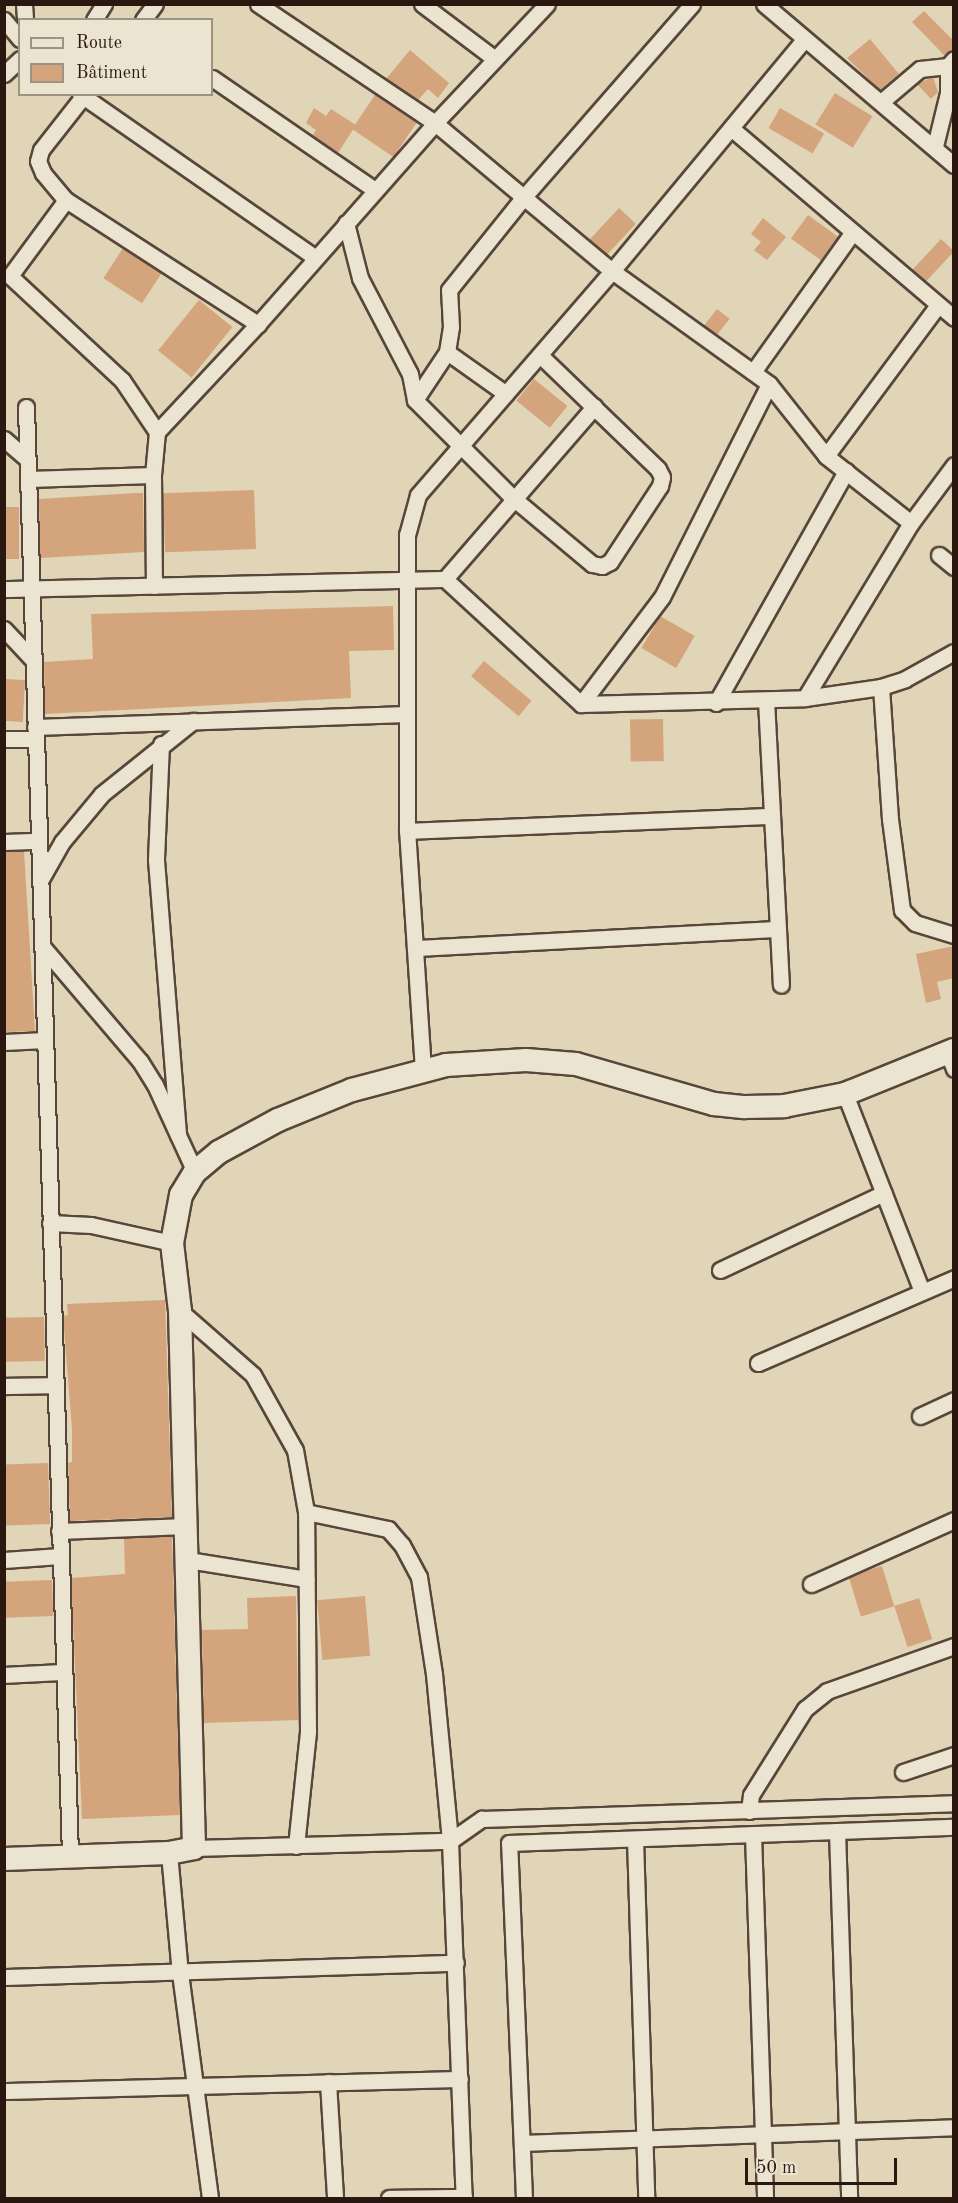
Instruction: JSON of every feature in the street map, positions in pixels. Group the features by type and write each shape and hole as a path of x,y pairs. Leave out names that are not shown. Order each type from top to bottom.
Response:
{"street":[{"path":"95,18 104,4"},
{"path":"144,18 155,4"},
{"path":"258,4 435,123 612,271 769,384 826,456 911,523"},
{"path":"422,4 495,59"},
{"path":"154,586 153,475 157,432 258,324 435,123 547,4"},
{"path":"415,400 447,352 451,327 449,290 523,198 692,4"},
{"path":"768,6 804,40 946,153"},
{"path":"4,20 18,37"},
{"path":"423,1070 407,831 409,580 407,535 418,495 612,271 804,40"},
{"path":"4,74 18,61"},
{"path":"881,102 920,69 951,63 946,153"},
{"path":"213,79 375,190"},
{"path":"81,96 41,150 38,161 66,200 258,324"},
{"path":"83,96 316,258"},
{"path":"731,128 954,318"},
{"path":"66,200 6,276 122,380 157,432"},
{"path":"346,224 360,278 410,374 415,400 513,498 592,564 610,562 660,486 662,477 658,468 540,355"},
{"path":"753,372 853,232"},
{"path":"826,456 938,305"},
{"path":"447,352 506,394"},
{"path":"580,704 662,597 769,384"},
{"path":"26,407 70,1856"},
{"path":"445,579 594,407"},
{"path":"4,439 27,459"},
{"path":"805,698 911,523 954,465"},
{"path":"716,703 846,471"},
{"path":"28,479 153,475"},
{"path":"939,555 954,567"},
{"path":"4,589 445,579 580,704 716,703 805,698 881,687 905,679 954,652"},
{"path":"4,629 33,660"},
{"path":"881,687 890,819 902,909 915,923 954,935"},
{"path":"766,700 782,986"},
{"path":"4,739 36,733 193,721 407,714"},
{"path":"40,880 80,818 162,744 193,721"},
{"path":"162,744 156,860 178,1135"},
{"path":"407,831 772,816"},
{"path":"4,842 39,841"},
{"path":"414,948 778,929"},
{"path":"42,946 140,1061 195,1172"},
{"path":"4,1042 45,1040"},
{"path":"195,1848 180,1311 172,1243 174,1215 195,1172 219,1152 278,1120 352,1090 423,1070 494,1061 576,1064 714,1104 745,1107 784,1106 845,1094 934,1056 952,1057"},
{"path":"845,1094 922,1291"},
{"path":"720,1270 884,1193"},
{"path":"50,1223 81,1223 172,1243"},
{"path":"758,1364 954,1278"},
{"path":"180,1311 253,1375 295,1450 306,1512 308,1731 296,1846"},
{"path":"4,1386 55,1385"},
{"path":"920,1416 954,1400"},
{"path":"306,1512 388,1529 402,1545 418,1577 434,1674 450,1840 464,2198 389,2199"},
{"path":"811,1584 954,1520"},
{"path":"59,1531 186,1526"},
{"path":"4,1560 60,1556"},
{"path":"188,1560 306,1579"},
{"path":"749,1811 751,1795 805,1709 827,1691 954,1646"},
{"path":"4,1675 64,1672"},
{"path":"903,1772 954,1755"},
{"path":"4,1859 169,1853 195,1848 450,1840 482,1819 954,1803"},
{"path":"524,2199 509,1843 954,1827"},
{"path":"837,1831 849,2199"},
{"path":"753,1834 765,2199"},
{"path":"635,1839 646,2199"},
{"path":"169,1853 180,1973 210,2199"},
{"path":"4,1977 456,1963"},
{"path":"4,2091 460,2079"},
{"path":"327,2082 335,2199"},
{"path":"522,2143 954,2127"}],"building":[{"path":"924,11 954,41 954,50 944,55 912,22"},
{"path":"870,39 899,74 880,90 847,58"},
{"path":"410,50 449,83 438,98 428,89 418,100 386,79"},
{"path":"933,77 938,92 931,99 917,84"},
{"path":"835,93 872,116 853,148 815,124"},
{"path":"375,95 416,123 394,157 352,129"},
{"path":"314,108 326,116 331,109 356,125 338,153 313,135 316,130 306,123"},
{"path":"780,108 824,134 813,153 768,128"},
{"path":"619,208 636,224 606,255 590,239"},
{"path":"808,215 838,237 821,260 791,238"},
{"path":"763,218 786,237 767,260 754,250 761,242 751,234"},
{"path":"941,239 954,251 926,282 912,270"},
{"path":"123,248 162,273 142,303 103,278"},
{"path":"199,300 232,327 192,378 158,351"},
{"path":"717,309 730,319 717,335 704,326"},
{"path":"534,379 567,406 550,428 516,401"},
{"path":"254,490 256,549 165,552 163,493"},
{"path":"143,493 144,552 40,558 39,499"},
{"path":"4,507 19,507 19,559 4,559"},
{"path":"393,606 394,650 349,651 351,698 45,714 44,662 93,659 91,614"},
{"path":"660,616 695,636 676,668 642,648"},
{"path":"484,661 531,701 519,716 471,676"},
{"path":"4,679 25,680 23,722 4,721"},
{"path":"663,719 664,761 631,762 630,720"},
{"path":"24,851 35,1031 4,1032 4,852"},
{"path":"954,946 954,978 937,982 941,999 926,1003 916,954"},
{"path":"165,1300 172,1517 70,1521 68,1463 72,1462 72,1429 63,1316 68,1315 67,1304"},
{"path":"44,1317 45,1361 5,1362 4,1318"},
{"path":"48,1463 50,1524 6,1525 4,1465"},
{"path":"172,1536 180,1815 82,1819 71,1578 125,1574 124,1538"},
{"path":"882,1566 894,1606 861,1616 849,1576"},
{"path":"52,1580 53,1616 5,1618 4,1582"},
{"path":"296,1596 298,1720 204,1723 202,1630 248,1629 247,1598"},
{"path":"365,1596 370,1656 322,1660 317,1600"},
{"path":"919,1598 932,1639 908,1647 894,1606"}]}
